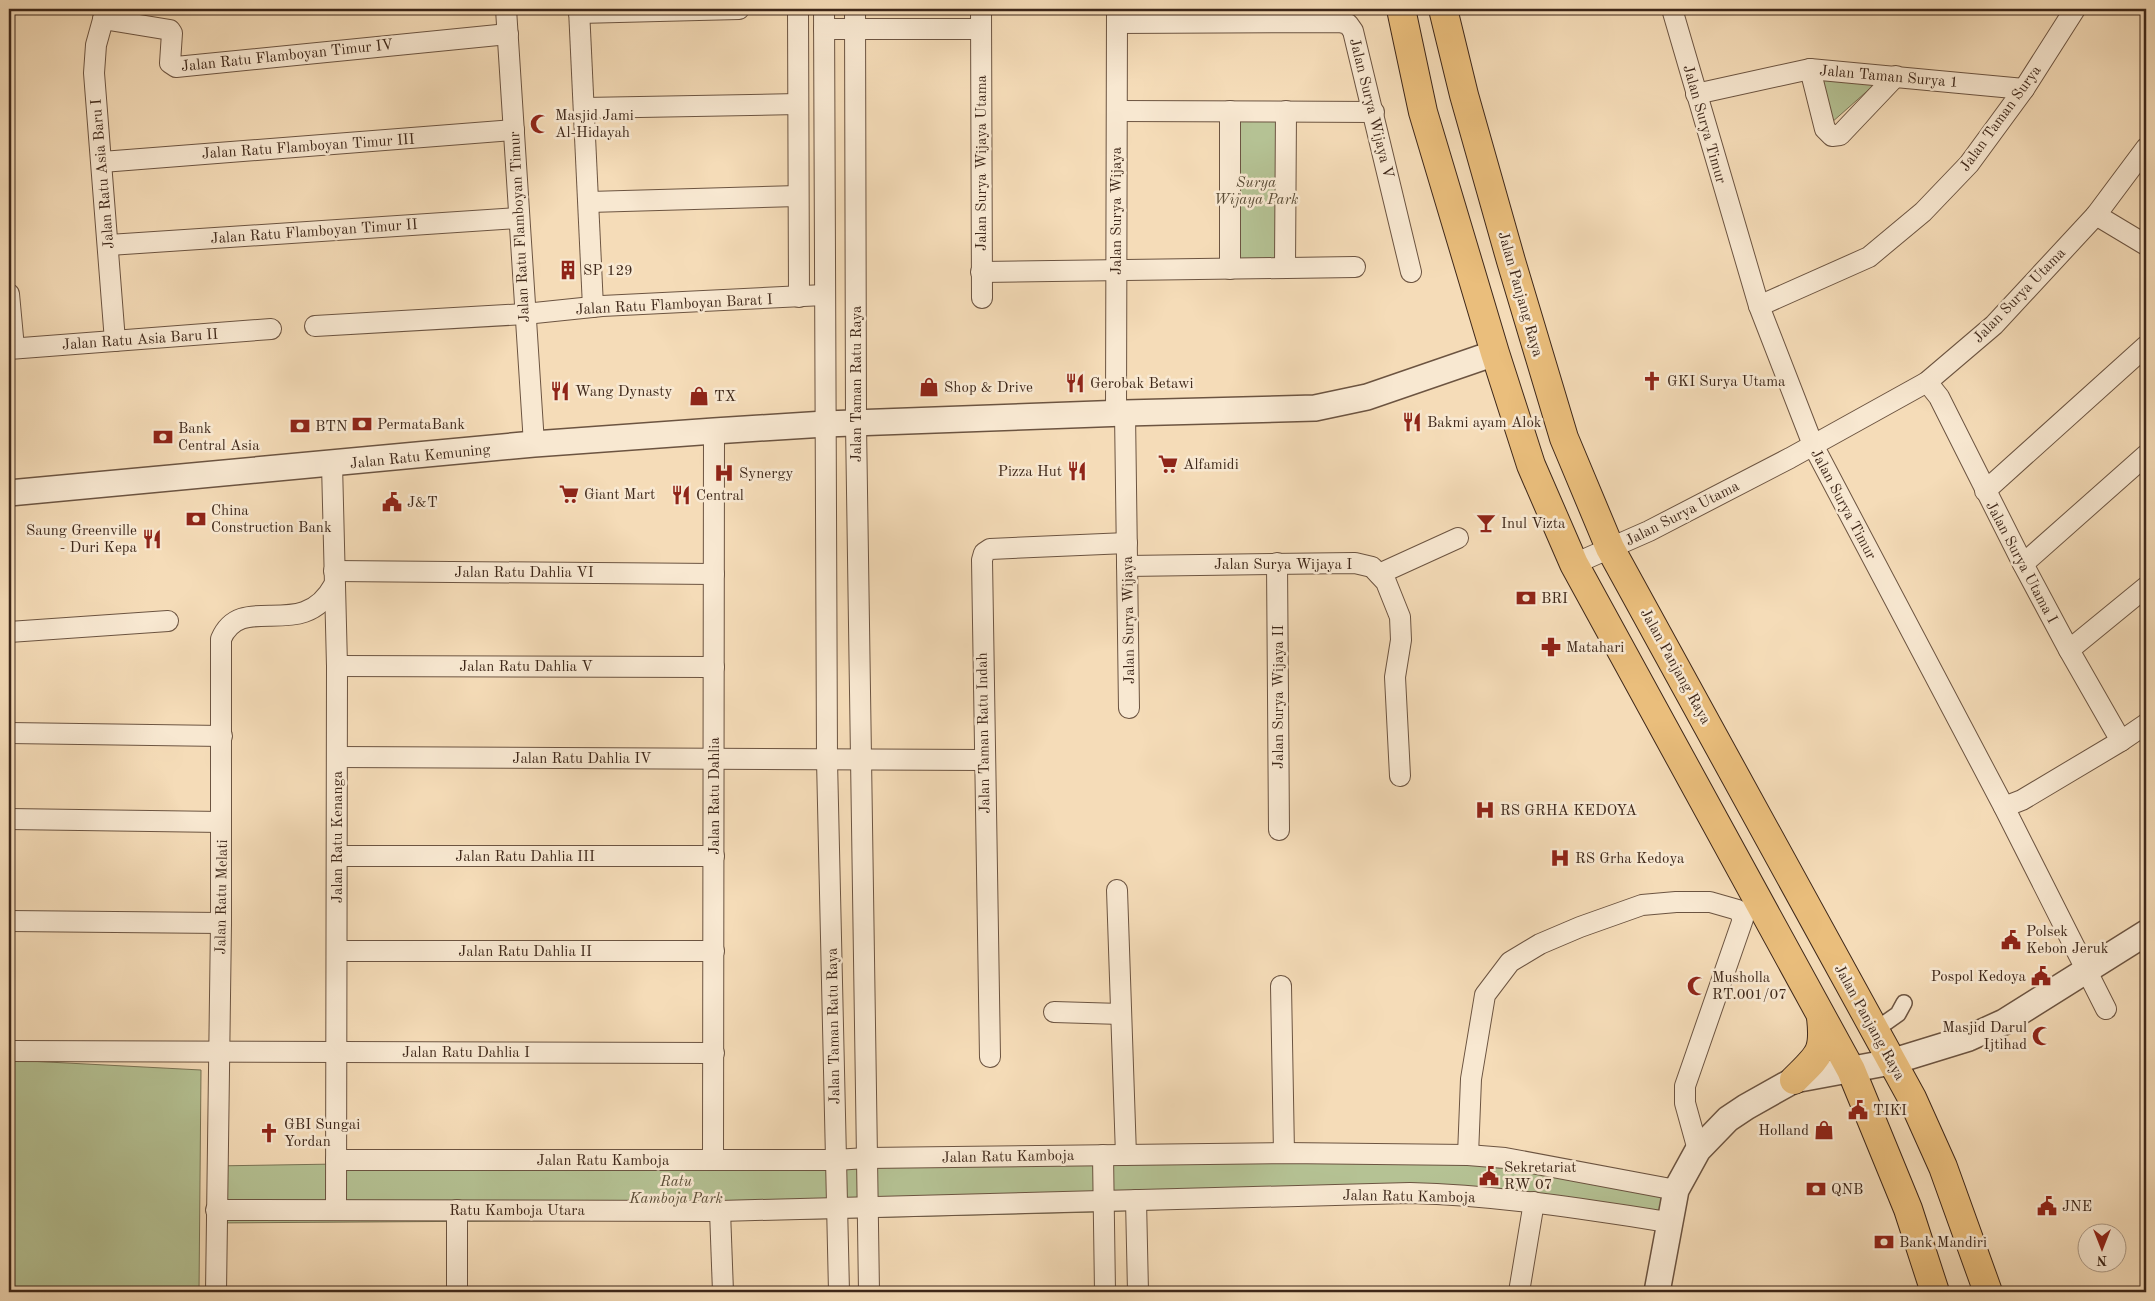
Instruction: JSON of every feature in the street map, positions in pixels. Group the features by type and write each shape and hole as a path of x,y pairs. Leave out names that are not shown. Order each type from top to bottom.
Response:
{"main road":[{"path":"1401,9 1423,112 1495,353 1531,465 1574,564 1821,1015 1908,1209 1935,1292"},
{"name":"Jalan Panjang Raya","path":"1443,9 1464,95 1508,252 1561,429 1610,548 1912,1098 1943,1167 1988,1292"},
{"path":"1794,1080 1821,1050 1823,1038 1821,1015"}],"street":[{"name":"Jalan Ratu Flamboyan Timur","path":"506,9 534,444"},
{"path":"593,307 579,11 738,9"},
{"path":"798,9 799,297"},
{"name":"Jalan Taman Ratu Raya","path":"824,9 826,29 824,295 841,424 844,760 851,1158 864,1208 869,1292"},
{"name":"Jalan Taman Ratu Raya","path":"838,1292 832,1208 851,1158 844,760 841,424 852,29 855,9"},
{"name":"Jalan Surya Timur","path":"1672,9 1758,306 1813,445 2004,807 2058,912 2085,971 2106,1009"},
{"name":"Jalan Taman Surya","path":"1758,306 1869,257 1924,212 1969,164 2024,89 2075,9"},
{"name":"Jalan Ratu Flamboyan Timur IV","path":"104,14 170,30 172,33 170,63 176,67 508,34"},
{"name":"Jalan Ratu Asia Baru I","path":"104,14 96,45 94,73 109,245 115,341"},
{"name":"Jalan Surya Wijaya","path":"1117,16 1116,270 1120,413 1127,543 1129,708"},
{"name":"Jalan Surya Wijaya V","path":"1117,16 1340,22 1348,24 1353,31 1374,112 1411,272"},
{"name":"Jalan Surya Wijaya Utama","path":"826,29 852,29 981,19 982,298"},
{"path":"1810,69 1825,129 1832,136 1840,135 1896,76"},
{"name":"Jalan Taman Surya 1","path":"1696,94 1810,69 2024,89"},
{"path":"584,108 798,104"},
{"path":"1117,111 1374,112"},
{"path":"1230,111 1230,269"},
{"path":"1285,268 1286,111"},
{"name":"Jalan Ratu Flamboyan Timur III","path":"102,162 514,130"},
{"name":"Jalan Surya Utama","path":"1574,564 1649,531 1813,445 1927,382 1994,325 2096,215 2146,148"},
{"path":"588,202 798,196"},
{"path":"2096,215 2146,245"},
{"name":"Jalan Ratu Flamboyan Timur II","path":"109,245 519,218"},
{"path":"981,272 1355,267"},
{"path":"9,294 11,348"},
{"name":"Jalan Ratu Flamboyan Barat I","path":"315,326 525,314 593,307 824,295"},
{"name":"Jalan Ratu Asia Baru II","path":"11,348 271,329"},
{"path":"1985,491 2146,346"},
{"path":"841,424 1120,413 1315,408 1341,404 1495,353"},
{"name":"Jalan Surya Utama I","path":"1927,382 1938,397 2023,564 2121,741"},
{"name":"Jalan Ratu Kemuning","path":"9,493 534,444 841,424"},
{"name":"Jalan Ratu Dahlia","path":"714,431 714,1160"},
{"path":"2023,564 2146,455"},
{"name":"Jalan Ratu Kenanga","path":"332,464 337,666 336,1210"},
{"path":"1400,776 1395,677 1402,640 1400,617 1386,582 1379,574 1458,538"},
{"name":"Jalan Taman Ratu Indah","path":"990,1057 983,760 982,560 984,552 990,549 1127,543"},
{"name":"Jalan Surya Wijaya II","path":"1277,563 1279,830"},
{"name":"Jalan Surya Wijaya I","path":"1127,566 1355,563 1372,566 1379,574"},
{"name":"Jalan Ratu Dahlia VI","path":"334,578 714,574"},
{"name":"Jalan Ratu Melati","path":"216,1292 222,822 221,639 226,627 236,620 247,616 305,612 326,600 334,578"},
{"path":"2069,650 2146,587"},
{"path":"9,632 168,621"},
{"name":"Jalan Ratu Dahlia V","path":"337,666 714,667"},
{"path":"2004,807 2022,800 2146,724"},
{"path":"9,733 222,736"},
{"name":"Jalan Ratu Dahlia IV","path":"337,758 844,760"},
{"path":"844,760 983,760"},
{"path":"9,819 222,822"},
{"name":"Jalan Ratu Dahlia III","path":"337,856 714,856"},
{"path":"1117,890 1126,1155"},
{"path":"1468,1155 1471,1079 1485,995 1497,977 1510,962 1540,944 1580,927 1642,905 1676,902 1710,902 1738,910 1743,919 1685,1086 1685,1103 1698,1150"},
{"path":"9,921 221,923"},
{"path":"1657,1292 1676,1190 1698,1150 1728,1119 1794,1080 1850,1078 1891,1062 1969,1038 2004,1022 2146,933"},
{"name":"Jalan Ratu Dahlia II","path":"337,951 714,951"},
{"path":"1281,986 1284,1153"},
{"path":"1874,1031 1898,1014 1904,1003"},
{"path":"1054,1012 1121,1014"},
{"name":"Jalan Ratu Dahlia I","path":"9,1051 714,1052"},
{"name":"Jalan Ratu Kamboja","path":"336,1160 714,1160 1284,1153 1468,1155 1505,1158 1676,1190"},
{"path":"1103,1155 1105,1292"},
{"name":"Jalan Ratu Kamboja","path":"832,1208 1410,1193 1463,1195 1534,1202 1669,1222"},
{"path":"1136,1200 1138,1292"},
{"path":"1519,1292 1534,1202"},
{"name":"Ratu Kamboja Utara","path":"216,1210 720,1211 832,1208"},
{"path":"457,1210 457,1292"},
{"path":"720,1211 723,1292"}],"green space":[{"path":"1821,78 1874,85 1831,123"},
{"name":"Surya Wijaya Park","path":"1232,120 1282,120 1280,261 1230,261"},
{"path":"9,1060 201,1070 199,1292 9,1292"},
{"name":"Ratu Kamboja Park","path":"1468,1157 1669,1178 1659,1230 1457,1198 1096,1212 815,1219 210,1223 212,1166 718,1158"}],"place":[{"name":"Masjid Jami Al-Hidayah","path":"540,124"},
{"name":"SP 129","path":"568,270"},
{"name":"GKI Surya Utama","path":"1652,381"},
{"name":"Gerobak Betawi","path":"1075,383"},
{"name":"Shop & Drive","path":"929,387"},
{"name":"Wang Dynasty","path":"560,391"},
{"name":"TX","path":"699,396"},
{"name":"Bakmi ayam Alok","path":"1412,422"},
{"name":"PermataBank","path":"362,424"},
{"name":"BTN","path":"300,426"},
{"name":"Bank Central Asia","path":"163,437"},
{"name":"Alfamidi","path":"1168,464"},
{"name":"Pizza Hut","path":"1077,471"},
{"name":"Synergy","path":"724,473"},
{"name":"Giant Mart","path":"569,494"},
{"name":"Central","path":"681,495"},
{"name":"J&T","path":"392,502"},
{"name":"China Construction Bank","path":"196,519"},
{"name":"Inul Vizta","path":"1486,523"},
{"name":"Saung Greenville - Duri Kepa","path":"152,539"},
{"name":"BRI","path":"1526,598"},
{"name":"Matahari","path":"1551,647"},
{"name":"RS GRHA KEDOYA","path":"1485,810"},
{"name":"RS Grha Kedoya","path":"1560,858"},
{"name":"Polsek Kebon Jeruk","path":"2011,940"},
{"name":"Pospol Kedoya","path":"2041,976"},
{"name":"Musholla RT.001/07","path":"1697,986"},
{"name":"Masjid Darul Ijtihad","path":"2042,1036"},
{"name":"TIKI","path":"1858,1110"},
{"name":"Holland","path":"1824,1130"},
{"name":"GBI Sungai Yordan","path":"269,1133"},
{"name":"Sekretariat RW 07","path":"1489,1176"},
{"name":"QNB","path":"1816,1189"},
{"name":"JNE","path":"2047,1206"},
{"name":"Bank Mandiri","path":"1884,1242"}]}
